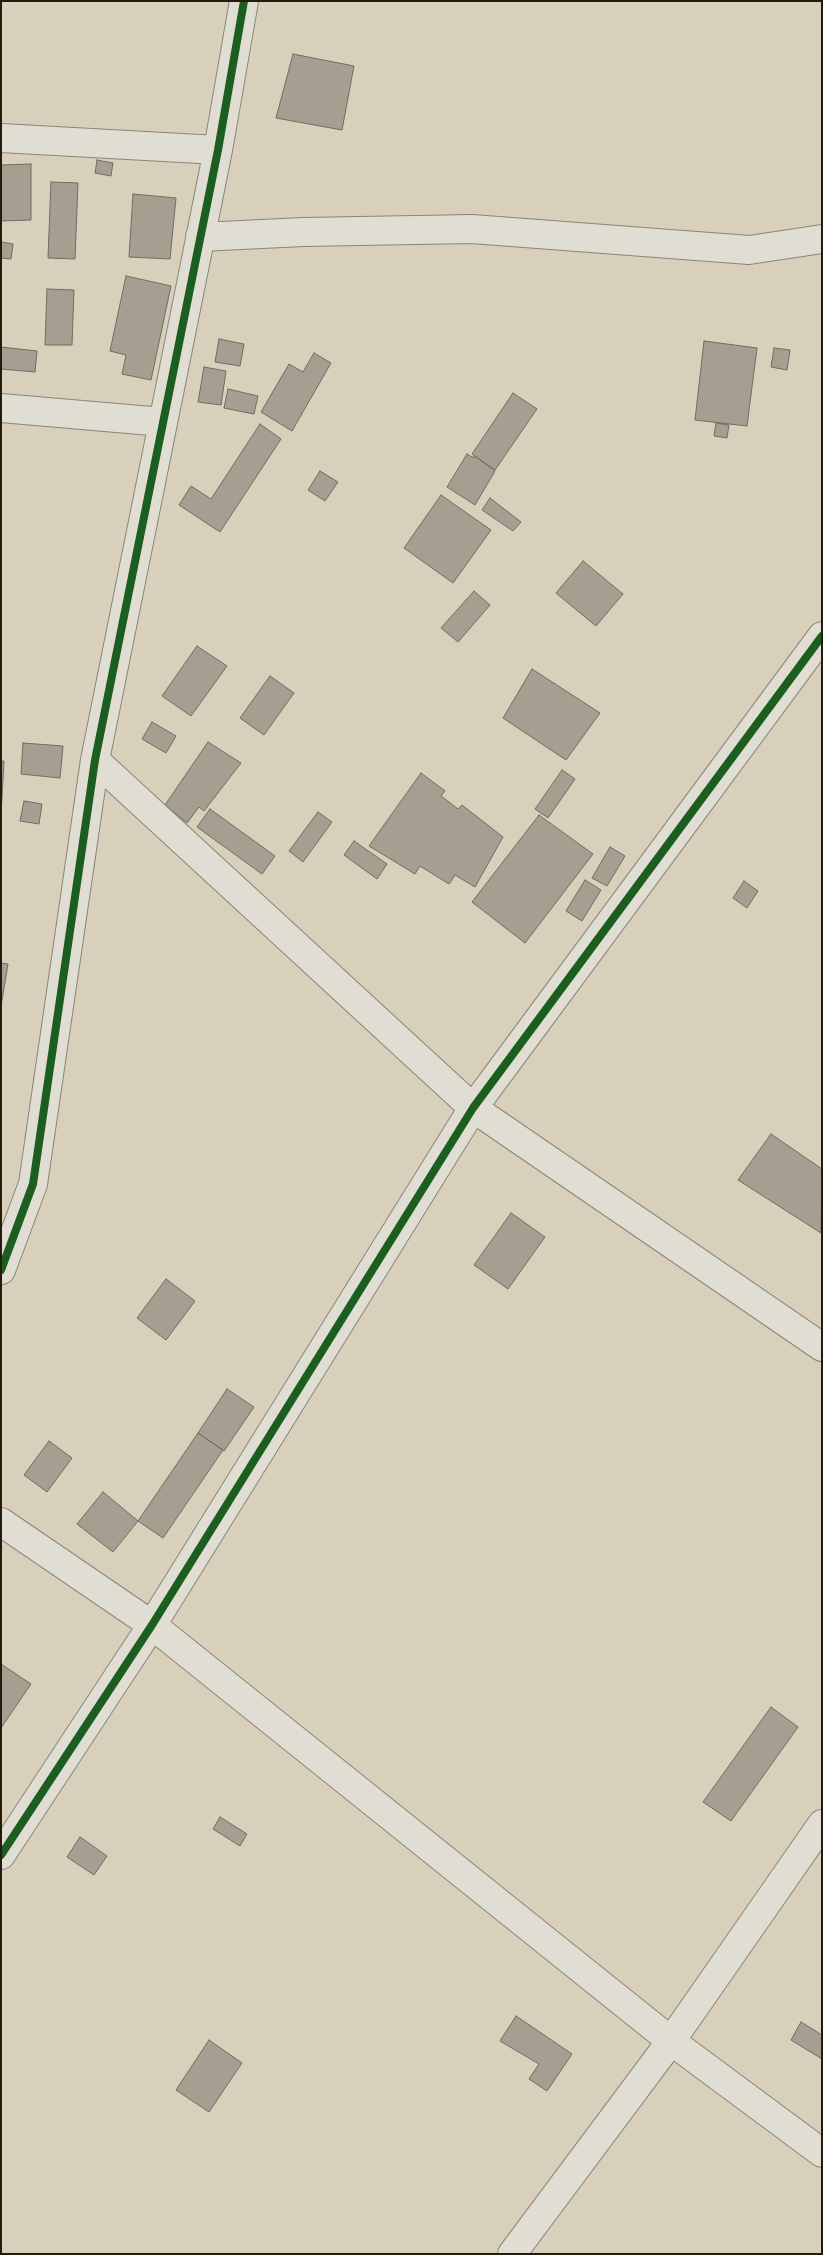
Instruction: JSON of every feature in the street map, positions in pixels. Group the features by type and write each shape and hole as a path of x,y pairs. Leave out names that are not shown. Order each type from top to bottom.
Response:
{"street":[{"path":"1,1270 33,1184 95,760 218,150 244,1"},
{"path":"1,138 218,150"},
{"path":"200,237 303,232 472,229 749,250 822,239"},
{"path":"1,408 163,422"},
{"path":"1,1855 152,1625 474,1108 822,636"},
{"path":"95,760 474,1108 822,1347"},
{"path":"1,1522 152,1625 670,2041 822,2153"},
{"path":"512,2254 670,2041 822,1824"}],"building":[{"path":"293,54 354,66 342,130 276,118"},
{"path":"97,160 113,163 111,176 95,173"},
{"path":"31,164 31,220 1,221 1,165"},
{"path":"51,182 78,183 75,259 48,258"},
{"path":"133,194 176,198 170,259 129,257"},
{"path":"1,242 13,244 11,259 1,258"},
{"path":"126,276 171,286 151,380 122,374 126,355 110,351"},
{"path":"47,289 74,290 72,345 45,345"},
{"path":"219,339 244,344 240,366 215,362"},
{"path":"704,341 757,348 747,426 695,420"},
{"path":"1,347 37,351 35,372 1,369"},
{"path":"774,348 790,350 787,370 771,367"},
{"path":"314,353 331,363 292,431 261,412 289,364 303,372"},
{"path":"204,367 226,371 221,405 198,402"},
{"path":"228,389 258,396 254,414 224,408"},
{"path":"513,393 537,409 495,470 472,454"},
{"path":"716,423 729,425 727,438 714,436"},
{"path":"260,424 281,439 220,532 179,505 191,486 211,499"},
{"path":"467,454 476,457 495,471 475,505 447,487"},
{"path":"320,471 338,482 325,501 308,490"},
{"path":"441,495 491,530 453,583 404,548"},
{"path":"490,498 521,522 513,531 482,510"},
{"path":"583,561 623,594 596,626 556,593"},
{"path":"474,591 490,605 458,642 441,628"},
{"path":"197,646 227,666 191,716 162,696"},
{"path":"532,669 600,713 566,760 503,718"},
{"path":"270,676 294,693 264,735 240,718"},
{"path":"152,722 176,736 166,753 142,739"},
{"path":"208,742 241,763 204,811 199,807 187,823 165,805"},
{"path":"23,743 63,746 60,778 21,774"},
{"path":"1,761 4,761 1,815"},
{"path":"562,770 575,779 548,818 535,809"},
{"path":"421,773 445,791 441,796 458,809 462,805 503,837 475,887 455,875 449,884 420,866 415,874 369,846"},
{"path":"24,801 42,804 39,824 20,821"},
{"path":"210,809 275,856 262,874 197,827"},
{"path":"318,812 332,822 303,862 289,851"},
{"path":"539,815 593,854 525,943 472,902"},
{"path":"354,841 387,864 377,879 344,855"},
{"path":"610,847 625,856 607,886 592,878"},
{"path":"585,880 601,890 582,921 566,911"},
{"path":"744,881 758,891 747,908 733,898"},
{"path":"1,963 8,964 1,1006"},
{"path":"771,1134 822,1169 821,1233 738,1180"},
{"path":"511,1213 545,1237 508,1289 474,1265"},
{"path":"166,1279 195,1301 166,1340 137,1318"},
{"path":"227,1389 254,1407 224,1451 198,1433"},
{"path":"198,1433 223,1450 163,1538 138,1521"},
{"path":"49,1441 72,1458 47,1492 24,1475"},
{"path":"103,1492 138,1521 113,1552 77,1524"},
{"path":"1,1664 31,1684 1,1728"},
{"path":"771,1707 798,1727 731,1821 703,1802"},
{"path":"220,1817 247,1834 240,1846 213,1829"},
{"path":"80,1837 107,1856 94,1875 67,1857"},
{"path":"516,2016 572,2054 547,2091 529,2079 539,2064 500,2041"},
{"path":"801,2022 822,2035 822,2059 791,2040"},
{"path":"209,2040 242,2063 209,2112 176,2090"}],"cycle path":[{"path":"1,1270 33,1184 95,760 218,150 244,1"},
{"path":"1,1855 152,1625 473,1108 822,636"}]}
